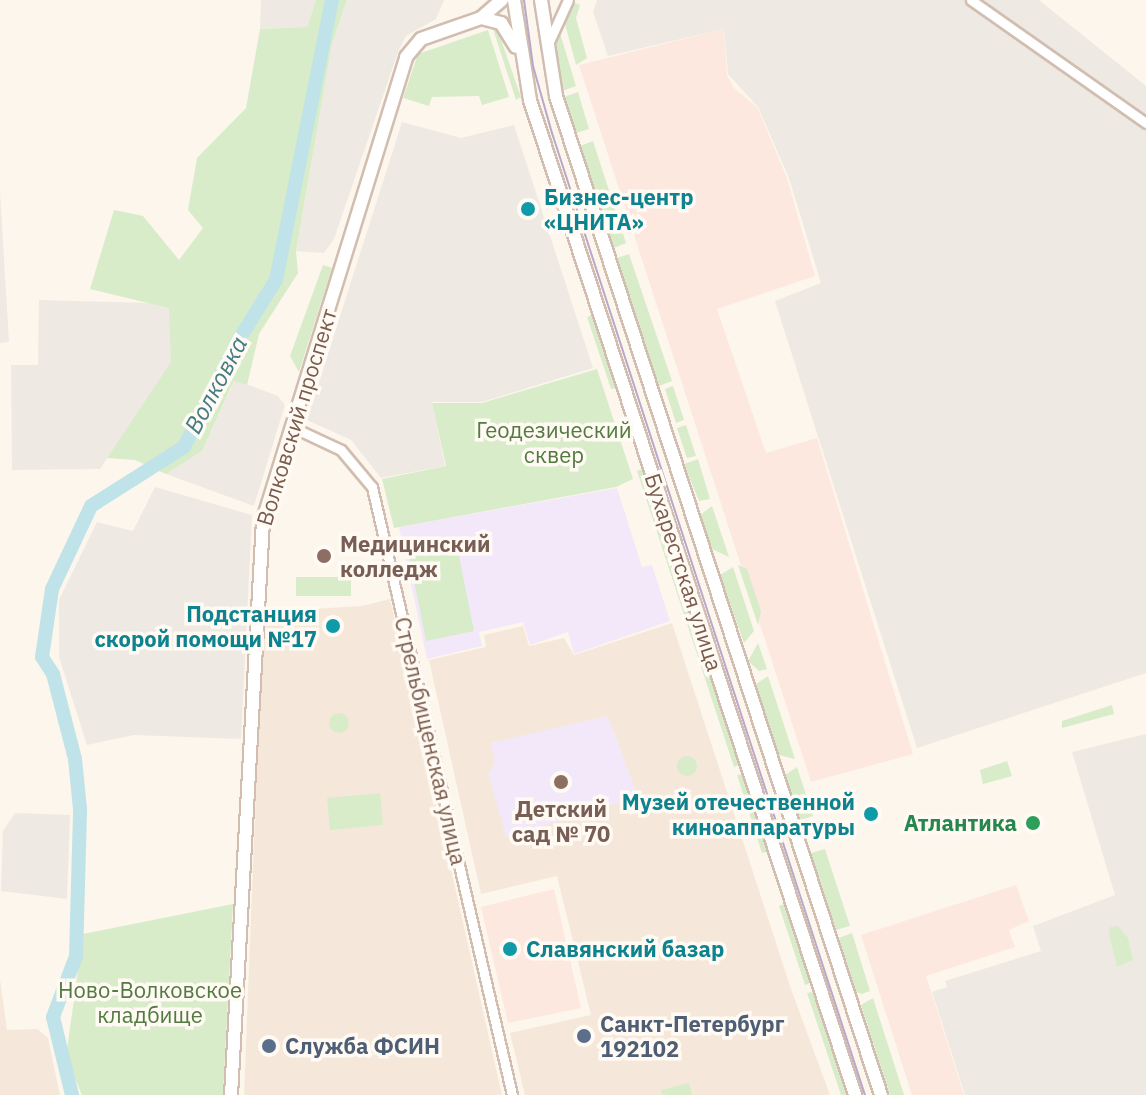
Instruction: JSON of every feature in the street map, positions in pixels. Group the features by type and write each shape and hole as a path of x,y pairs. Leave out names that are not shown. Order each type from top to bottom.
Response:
{"main road":[{"name":"Волковский проспект","path":"231,1095 260,530 406,57 425,37 481,18 502,0"},
{"name":"Бухарестская улица","path":"514,0 520,56 530,100 854,1093"},
{"name":"Бухарестская улица","path":"541,0 547,47 570,142 879,1089"},
{"path":"481,18 501,23 520,56"},
{"path":"854,1093 879,1089"}],"street":[{"path":"547,47 568,0"},
{"path":"971,0 1146,123"},
{"name":"Стрельбищенская улица","path":"292,427 341,450 372,487 512,1095"}],"shaded area":[{"path":"261,0 316,0 307,27 260,29"},
{"path":"347,0 444,0 436,19 406,36 398,52 334,239 324,253 296,251 332,44"},
{"path":"597,0 1039,0 1146,86 1146,673 917,748 775,301 821,283 789,178 758,107 728,74 724,29 608,56 593,12"},
{"path":"724,29 727,75 734,88 757,107 787,178 815,276 717,309 766,453 817,438 913,754 811,782 579,65"},
{"path":"402,122 461,138 514,125 593,368 482,402 432,402 445,466 381,478 351,440 307,420"},
{"path":"0,191 9,342 0,343"},
{"path":"39,300 189,304 171,363 100,469 12,470 11,365 38,365"},
{"path":"235,380 278,396 285,405 254,506 166,474 202,451"},
{"path":"155,487 252,515 241,739 134,735 87,745 59,657 59,600 97,522 133,531"},
{"path":"617,488 642,567 652,565 670,621 574,654 568,632 530,645 523,622 479,632 482,646 427,659 399,527"},
{"path":"390,599 502,1095 244,1095 263,612 362,606"},
{"path":"672,623 791,989 830,1095 525,1095 510,1033 591,1015 557,876 481,894 429,660 486,647 484,635 523,626 529,646 564,638 574,655"},
{"name":"Детский сад № 70","path":"608,716 638,797 506,837 488,773 495,763 491,743"},
{"path":"1146,734 1146,1095 965,1095 932,992 947,987 945,981 1041,951 1033,926 1115,895 1072,752"},
{"path":"15,813 70,815 67,899 1,891 3,831"},
{"path":"1016,885 1029,921 1009,930 1015,947 926,976 964,1095 912,1095 861,935"},
{"path":"554,889 581,1008 508,1023 481,907"},
{"path":"0,979 7,1030 37,1029 48,1038 60,1095 0,1095"}],"green space":[{"path":"316,0 347,0 332,44 296,251 298,273 259,334 247,385 234,381 202,451 166,474 135,460 107,458 171,362 169,308 90,289 114,210 143,216 179,260 203,228 188,210 197,158 246,108 260,29 307,27"},
{"path":"575,3 580,5 576,18 587,58 576,65 565,24"},
{"path":"497,28 521,97 516,100 493,29"},
{"path":"488,30 509,97 482,105 479,96 432,97 429,106 403,98 418,54"},
{"path":"559,30 576,86 562,91 555,53"},
{"path":"578,92 589,129 576,133 564,97"},
{"path":"593,141 626,243 614,248 580,146"},
{"path":"629,254 672,381 659,386 617,258"},
{"path":"323,265 332,268 299,372 290,356"},
{"path":"592,315 616,388 611,389 587,317"},
{"name":"Геодезический сквер","path":"597,369 633,479 616,487 394,528 382,479 446,466 432,403 482,403"},
{"path":"673,386 684,420 676,423 665,389"},
{"path":"686,425 696,456 687,458 677,428"},
{"path":"698,459 710,499 699,501 684,464"},
{"path":"643,469 739,765 734,767 637,471"},
{"path":"712,506 729,557 712,549 700,515"},
{"path":"456,541 474,631 426,641 408,550"},
{"path":"738,565 747,569 761,611 758,625"},
{"path":"733,567 754,631 744,643 720,575"},
{"path":"296,577 351,577 351,596 296,596"},
{"path":"758,643 767,669 759,671 748,661"},
{"path":"768,676 795,759 779,755 756,684"},
{"path":"1112,705 1114,714 1062,728 1062,721"},
{"path":"335,713 343,713 349,723 343,733 335,733 329,727 329,719"},
{"path":"687,756 694,759 697,766 694,773 687,776 680,773 677,766 680,759"},
{"path":"1007,761 1012,776 983,784 980,770"},
{"path":"797,767 813,816 800,820 785,775"},
{"path":"742,774 767,852 762,853 737,775"},
{"path":"380,793 383,825 330,830 327,798"},
{"path":"825,849 850,926 836,930 811,853"},
{"name":"Ново-Волковское кладбище","path":"233,904 223,1095 82,1095 66,1057 83,934"},
{"path":"784,904 810,983 805,985 779,906"},
{"path":"1118,926 1128,938 1133,960 1117,967 1109,934 1110,927"},
{"path":"852,933 870,991 862,994 856,992 839,938"},
{"path":"813,992 846,1095 841,1095 807,993"},
{"path":"873,998 904,1095 890,1095 861,1005"},
{"path":"689,1083 692,1095 662,1095 661,1090"}],"waterway":[{"name":"Волковка","path":"72,1095 53,1017 76,956 80,809 75,759 53,674 42,657 52,589 91,506 184,447 238,341 276,280 332,0"}],"tram line":[{"path":"524,0 533,66 552,133 865,1095"}],"place":[{"name":"Бизнес-центр «ЦНИТА»","path":"528,209"},
{"name":"Медицинский колледж","path":"324,556"},
{"name":"Подстанция скорой помощи №17","path":"333,626"},
{"name":"Детский сад № 70","path":"561,782"},
{"name":"Музей отечественной киноаппаратуры","path":"871,814"},
{"name":"Атлантика","path":"1033,823"},
{"name":"Славянский базар","path":"510,949"},
{"name":"Санкт-Петербург 192102","path":"584,1036"},
{"name":"Служба ФСИН","path":"269,1046"}]}
